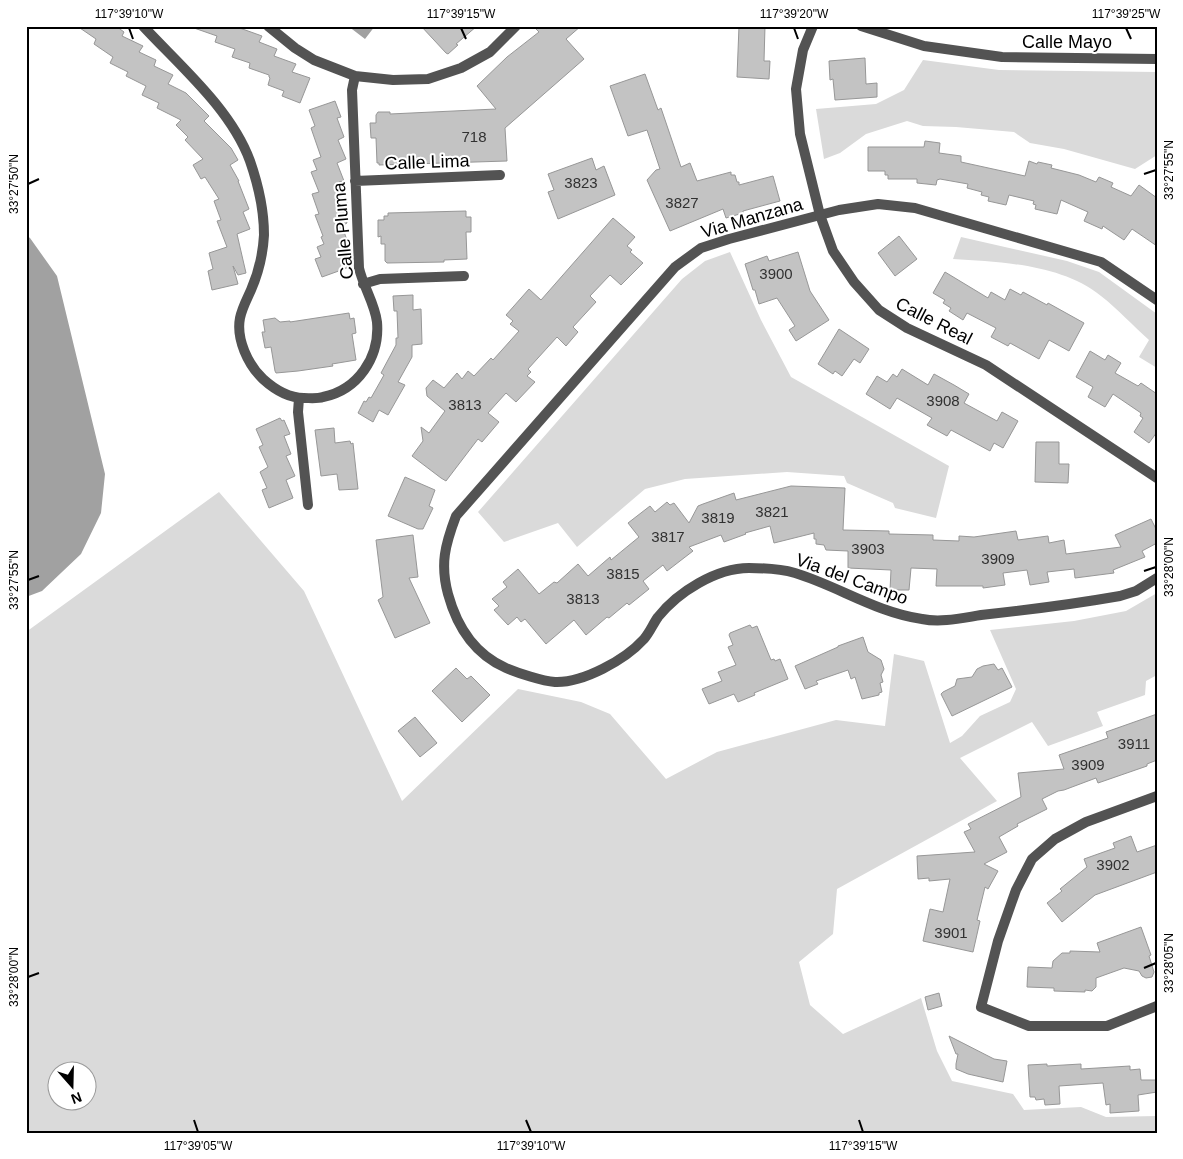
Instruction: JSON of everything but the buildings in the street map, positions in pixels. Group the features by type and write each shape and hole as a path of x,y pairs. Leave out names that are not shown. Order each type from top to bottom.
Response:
{"street":[{"name":"Calle Pluma","path":"143,26 226,116 243,143 259,192 264,235 257,272 240,320 242,344 256,372 264,380 274,388 299,398 322,398 345,389 362,374 372,357 377,340 377,321 359,268 352,90 356,76"},
{"path":"268,26 295,48 314,60 356,76 393,80 428,79 460,68 490,52 516,26"},
{"name":"Calle Real","path":"813,26 804,50 796,89 800,134 820,215 834,251 854,282 879,310 907,328 986,365 1157,478"},
{"name":"Calle Mayo","path":"861,26 924,46 1002,58 1157,59"},
{"name":"Calle Lima","path":"355,181 500,175"},
{"name":"Via Manzana","path":"444,577 446,543 456,516 675,267 701,248 839,210 878,204 915,208 1100,262 1157,300"},
{"path":"363,284 380,279 464,276"},
{"path":"299,398 298,412 308,505"},
{"name":"Via del Campo","path":"444,577 452,611 460,627 476,649 496,663 517,673 554,682 587,677 620,659 644,638 659,616 692,587 714,575 746,568 794,573 858,600 898,614 923,620 938,621 1016,612 1120,596 1136,592 1157,578"},
{"path":"1157,796 1086,822 1055,840 1032,859 1016,890 998,941 981,1007 1029,1026 1108,1026 1157,1006"}],"shaded area":[{"path":"348,26 375,26 365,39"},
{"path":"923,60 999,70 1157,72 1157,155 1135,169 1064,149 1030,143 1014,132 923,126 907,121 866,134 840,153 824,159 816,109 876,104 904,90"},
{"path":"26,235 57,276 105,474 101,513 81,554 42,591 26,597"},
{"path":"961,237 1067,261 1099,272 1157,314 1157,368 1139,357 1149,340 1107,301 1085,285 1068,277 1030,267 953,259"},
{"path":"730,252 761,320 791,377 949,466 936,518 895,508 893,503 847,483 844,476 787,472 685,479 645,489 577,547 558,523 504,542 478,512 682,279 705,261"},
{"path":"219,492 304,591 402,801 518,689 581,702 610,714 666,779 717,752 836,720 885,726 894,654 924,661 950,743 962,736 980,716 1010,702 1016,689 990,630 1074,621 1126,611 1157,593 1157,675 1146,681 1145,695 1097,712 1103,726 1048,746 1032,722 960,758 997,801 837,889 833,934 799,962 810,1005 843,1034 921,998 937,1051 952,1081 1013,1094 1024,1110 1081,1107 1106,1117 1157,1116 1157,1133 26,1133 26,632"}]}
